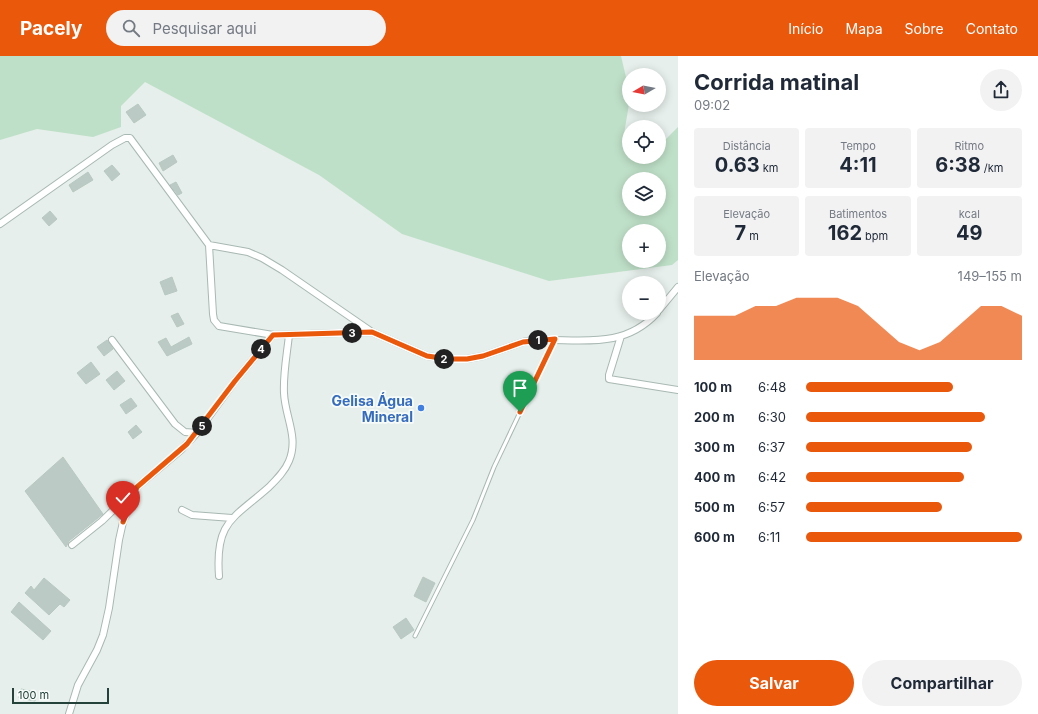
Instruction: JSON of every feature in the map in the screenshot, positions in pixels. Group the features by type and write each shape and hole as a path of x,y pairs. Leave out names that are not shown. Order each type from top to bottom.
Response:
{"street":[{"path":"0,224 112,145 125,138 130,138 209,245 214,320 219,326 273,335 372,332"},
{"path":"209,245 248,252 262,258 288,274 372,332 427,356 448,359 467,359 483,356 523,342 555,339 597,341 636,331 650,320"},
{"path":"666,302 678,287"},
{"path":"72,545 102,521 137,487 181,450 197,433 235,381 273,335"},
{"path":"219,576 218,547 222,535 232,518 278,478 285,470 293,450 293,432 284,392 289,335"},
{"path":"621,336 609,379 678,390"},
{"path":"112,340 175,424 185,432 197,433"},
{"path":"69,714 78,685 97,650 103,635 109,608 118,540 123,522 137,487"},
{"path":"182,510 192,515 232,518"}],"lane":[{"path":"415,636 473,520 494,467 555,339"}],"green space":[{"path":"0,56 621,56 624,68 622,68 622,112 628,112 626,120 622,120 622,164 666,164 666,139 678,127 678,260 672,265 666,266 666,224 622,224 622,268 649,268 549,281 402,234 319,175 145,82 121,106 121,127 93,137 37,129 0,140"}],"building":[{"path":"138,104 146,115 134,123 126,112"},
{"path":"173,155 177,162 163,171 159,163"},
{"path":"112,165 120,174 112,181 104,171"},
{"path":"88,172 93,180 73,192 69,185"},
{"path":"176,182 182,193 178,195 170,185"},
{"path":"50,211 57,219 49,226 42,218"},
{"path":"172,277 177,291 165,295 160,282"},
{"path":"178,313 184,324 177,327 171,316"},
{"path":"189,337 192,344 167,356 158,342 166,338 171,347"},
{"path":"107,340 113,349 104,356 97,347"},
{"path":"91,362 100,374 86,384 77,373"},
{"path":"117,371 125,381 114,390 106,380"},
{"path":"131,398 137,406 126,414 120,405"},
{"path":"136,425 142,432 133,439 128,432"},
{"path":"63,457 103,514 69,541 66,547 25,491"},
{"path":"423,577 435,583 426,602 414,596"},
{"path":"44,578 70,600 64,607 60,604 49,615 25,593 31,586 34,590"},
{"path":"19,602 51,631 43,640 11,612"},
{"path":"406,618 414,630 401,639 393,627"},
{"path":"21,689 36,692 35,701 19,698"}],"place":[{"name":"Gelisa Água Mineral","path":"421,408"}],"route":[{"path":"123,522 137,487 181,450 197,433 235,381 273,335 372,332 427,356 448,359 467,359 483,356 523,342 555,339 520,412"}]}
